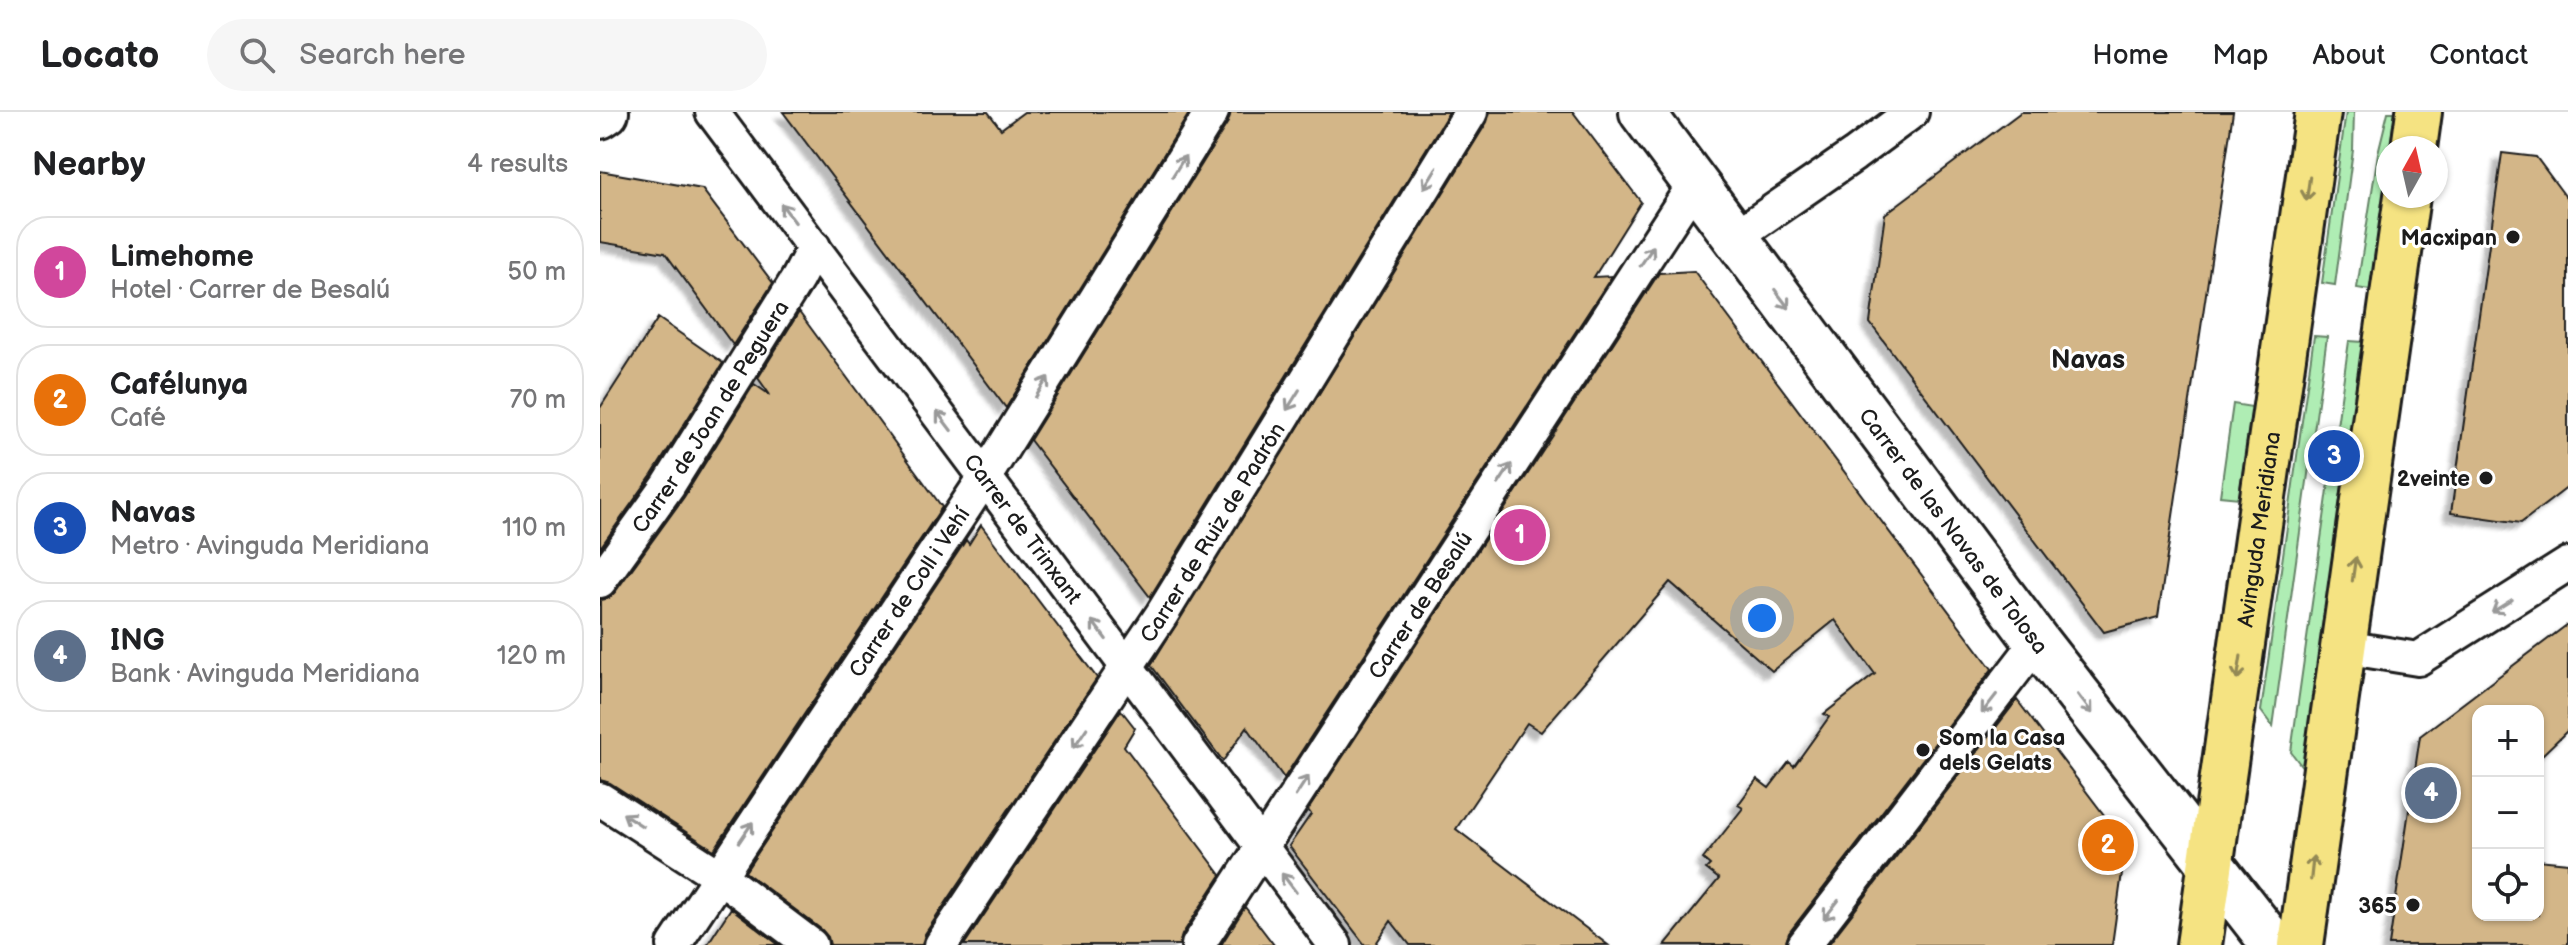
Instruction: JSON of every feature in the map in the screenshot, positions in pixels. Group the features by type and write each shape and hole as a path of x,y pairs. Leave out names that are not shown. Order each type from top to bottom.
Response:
{"main road":[{"path":"600,116 606,112"},
{"name":"Carrer de las Navas de Tolosa","path":"1642,112 2037,642 2274,945"},
{"name":"Avinguda Meridiana","path":"2199,945 2318,112"},
{"path":"2416,136 2419,112"},
{"path":"2301,945 2405,208"}],"street":[{"name":"Carrer de Trinxant","path":"712,112 1335,945"},
{"name":"Carrer de Coll i Vehí","path":"674,945 985,477 1212,112"},
{"name":"Carrer de Ruiz de Padrón","path":"941,945 1127,667 1471,112"},
{"path":"1735,237 1843,164 1912,112"},
{"name":"Carrer de Besalú","path":"1198,945 1695,183"},
{"name":"Carrer de Joan de Peguera","path":"600,581 668,486 798,278 814,247"},
{"path":"2344,647 2418,659 2568,564"},
{"path":"1804,945 2037,642"},
{"path":"600,799 718,875 811,945"}],"green space":[{"path":"2346,112 2354,112 2353,150 2335,285 2322,283"},
{"path":"2388,112 2395,112 2392,136 2382,136"},
{"path":"2376,166 2376,208 2382,208 2370,290 2357,288"},
{"path":"2314,336 2327,337 2273,727 2261,711"},
{"path":"2349,341 2363,342 2303,768 2291,752"},
{"path":"2233,404 2252,407 2239,498 2220,496"}],"building":[{"path":"783,112 988,112 1001,129 1024,112 1190,112 1006,408"},
{"path":"1231,112 1449,112 1150,597 1030,440 1228,122"},
{"path":"1490,112 1573,112 1641,202 1594,277 1612,276 1284,778 1247,727 1223,761 1151,665 1487,122"},
{"path":"2021,112 2233,112 2158,617 2104,632 1870,323 1885,214"},
{"path":"2502,153 2536,157 2568,200 2568,487 2521,523 2451,513"},
{"path":"600,171 702,189 773,283 733,345 665,253 600,242"},
{"path":"1694,271 1992,669 1789,933 1785,945 1665,945 1719,879 1706,869 1710,865 1703,859 1743,808 1738,805 1757,779 1769,788 1789,762 1794,766 1829,717 1824,714 1875,674 1835,620 1772,671 1670,582 1541,732 1527,723 1456,829 1608,945 1410,945 1391,921 1375,945 1365,945 1289,846 1311,814 1308,810 1659,273"},
{"path":"799,312 942,507 714,850 610,783 600,780 600,600 609,598 615,592 684,497 754,384 770,395 758,378"},
{"path":"658,318 723,363 652,475 600,548 600,408"},
{"path":"981,525 1097,678 925,934 922,945 830,945 822,930 745,872 966,540 969,544"},
{"path":"2568,624 2568,730 2544,753 2544,705 2472,705 2472,921 2544,921 2544,861 2568,863 2568,945 2389,945 2420,736"},
{"path":"2017,700 2126,844 2112,945 1828,945"},
{"path":"1121,710 1135,728 1124,746 1221,875 1182,935 1179,945 964,945"},
{"path":"1245,907 1274,945 1221,945"},
{"path":"731,908 779,945 707,945"}],"place":[{"name":"Macxipan","path":"2513,237"},
{"name":"Navas","path":"2334,456"},
{"name":"2veinte","path":"2486,478"},
{"name":"Limehome","path":"1520,535"},
{"name":"Som la Casa dels Gelats","path":"1923,750"},
{"name":"ING","path":"2431,793"},
{"name":"Cafélunya","path":"2108,845"},
{"name":"365","path":"2413,905"}],"district":[{"name":"Navas","path":"2088,359"}]}
